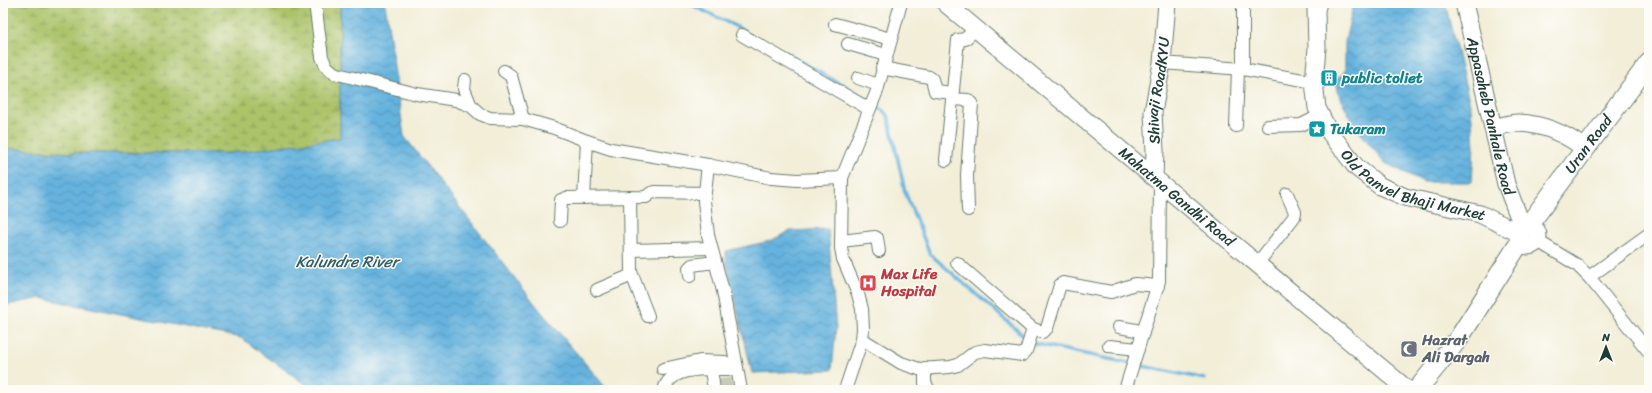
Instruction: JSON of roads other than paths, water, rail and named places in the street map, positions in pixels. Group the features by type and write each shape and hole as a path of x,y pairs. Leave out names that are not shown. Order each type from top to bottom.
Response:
{"main road":[{"name":"Uran Road","path":"1417,390 1459,338 1585,149 1649,62"},
{"name":"Uran Road","path":"1527,234 1649,82"}],"street":[{"path":"315,3 322,57 326,66 334,73 417,94 456,100 471,106 480,114 490,118 524,119 612,149 785,180 842,178"},
{"path":"845,390 862,339 863,329 862,309 858,294 843,259 841,241 842,178 877,89 901,3"},
{"name":"Mahatma Gandhi Road","path":"945,3 1408,390"},
{"name":"Shivaji RoadKYU","path":"1157,180 1153,112 1162,63 1167,3"},
{"path":"1236,126 1241,69 1243,3"},
{"name":"Old Panvel Bhaji Market","path":"1318,3 1316,10 1317,48 1314,82 1316,100 1328,130 1347,157 1367,178 1380,186 1415,200 1480,214 1527,234"},
{"name":"Appasaheb Panhale Road","path":"1464,3 1506,184 1527,234"},
{"path":"835,24 891,39"},
{"path":"946,160 958,40 965,39 976,29"},
{"path":"742,35 869,109"},
{"path":"848,44 886,55"},
{"path":"1162,63 1241,69 1314,82"},
{"path":"882,68 929,77 932,79 935,91 968,100 972,103 967,175 968,210"},
{"path":"504,71 511,76 524,119"},
{"path":"858,78 877,89"},
{"path":"465,80 464,89 471,106"},
{"path":"1268,126 1301,125 1321,115"},
{"path":"1493,128 1516,123 1541,126 1574,141 1585,149"},
{"path":"584,198 587,141"},
{"path":"708,165 704,193 706,222 710,248 723,291 737,378"},
{"path":"1125,390 1158,286 1160,271 1157,180"},
{"path":"560,221 561,200 566,198 646,198 651,193 655,192 704,193"},
{"path":"1257,264 1294,217 1295,212 1287,194"},
{"path":"630,198 632,275 648,316"},
{"path":"1527,234 1568,258 1577,265 1589,277 1649,352"},
{"path":"1589,277 1649,234"},
{"path":"841,241 875,236 877,238 879,251"},
{"path":"631,250 710,248"},
{"path":"690,276 689,268 692,265 714,262"},
{"path":"957,263 1032,331 1042,332 1047,328 1060,285 1063,283 1111,292 1134,284 1158,286"},
{"path":"597,290 632,275"},
{"path":"1118,327 1136,330 1143,333"},
{"path":"862,339 901,363 919,369 958,365 975,352 985,350 1022,355 1026,351 1032,331"},
{"path":"1109,346 1137,354"},
{"path":"663,369 700,361 737,378"},
{"path":"925,368 925,384 929,390"},
{"path":"664,390 666,383 679,373 689,370 715,381 737,378"}],"water":[{"name":"Kalundre River","path":"340,3 385,3 404,136 539,309 608,390 313,390 241,338 41,298 3,306 3,148 72,153 230,153 340,138"},
{"path":"1358,3 1445,3 1471,108 1474,146 1472,182 1424,182 1385,163 1353,124 1338,92 1336,80 1345,71 1345,42 1353,6"},
{"path":"828,229 836,328 832,370 752,373 726,262 726,251 770,241 790,231"}],"waterway":[{"path":"688,3 745,31"},
{"path":"782,51 872,102 888,115 905,192 930,254 1032,343 1205,379"}],"tunnel":[{"path":"720,385 733,384"}],"place":[{"name":"public toliet","path":"1329,78"},
{"name":"Tukaram","path":"1317,129"},
{"name":"Max Life Hospital","path":"868,283"},
{"name":"Hazrat Ali Dargah","path":"1409,349"}]}
